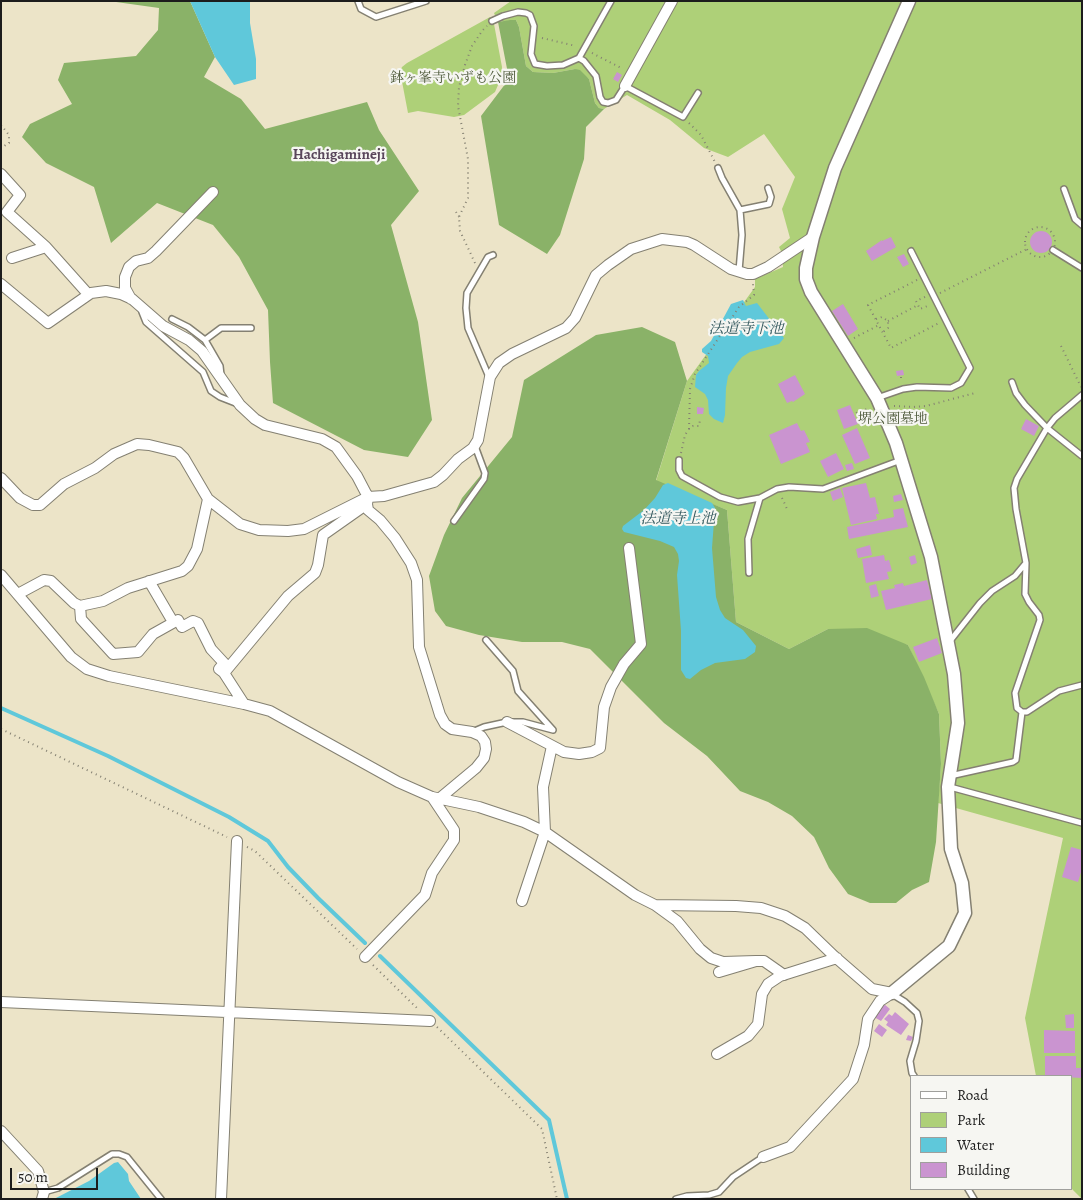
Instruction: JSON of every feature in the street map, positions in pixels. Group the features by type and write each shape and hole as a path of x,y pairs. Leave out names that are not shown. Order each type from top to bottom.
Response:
{"street":[{"path":"625,86 672,1"},
{"path":"764,1157 790,1147 853,1079 864,1045 868,1019 880,1001 949,946 965,913 962,883 952,849 949,781 958,723 954,674 931,557 901,460 874,403 811,292 806,279 806,268 813,237 835,168 909,1"},
{"path":"1,174 20,195 7,212 46,247 88,294"},
{"path":"213,192 156,252 148,258 136,261 129,267 125,278 125,288 132,299 163,326 189,340 202,351 240,405 255,418 265,424 322,439 336,447 357,476 368,500 368,510 380,520 411,563 417,580 419,647 440,715 445,724 452,728 472,732 486,742 484,758 476,768 436,798"},
{"path":"1,478 20,498 33,506 40,505 64,484 95,468 114,454 137,444 148,445 178,452 184,458 208,499 240,524 259,530 288,531 304,529 368,500 434,482 443,475 478,440 490,377 500,363 512,354 566,328 578,313 596,275 631,249 662,239 687,242 731,269 747,274 756,274 813,237"},
{"path":"12,258 46,247"},
{"path":"1,284 48,323 91,293 106,291 121,294 132,299"},
{"path":"18,594 44,580 51,581 74,603 80,606 103,601 128,588 182,571 188,566 197,550 208,499"},
{"path":"224,673 288,596 315,573 318,565 322,535 368,500"},
{"path":"507,722 564,752 579,754 592,752 600,748 604,707 611,687 624,664 641,644 629,548"},
{"path":"1,575 71,657 87,669 109,676 270,711 398,782 436,798 479,807 524,822 545,832 635,895 677,921 700,949 711,958 723,962 764,961 784,975"},
{"path":"149,582 173,622"},
{"path":"80,606 81,618 113,654 138,652 153,634 178,620 182,626 193,621 198,623 211,649 224,663 219,669 224,673 244,704"},
{"path":"522,901 545,832 543,787 552,746"},
{"path":"365,958 425,895 432,874 454,840 454,830 436,798"},
{"path":"221,1199 237,842"},
{"path":"654,905 736,906 769,911 785,916 805,928 872,989 892,993"},
{"path":"717,1054 748,1036 758,1024 762,994 768,984 784,975 837,958"},
{"path":"719,972 756,961"},
{"path":"1,1002 430,1020"},
{"path":"1,1131 38,1171 43,1195"}],"lane":[{"path":"358,1 361,9 376,17 426,1"},
{"path":"492,21 518,12 530,15 534,26 531,54 535,64 539,66 563,65 580,58 611,1"},
{"path":"580,58 596,76 600,97 603,102 608,103 616,100 625,86 684,117 698,93"},
{"path":"718,168 740,210 742,235 739,272"},
{"path":"740,210 769,204 771,197 768,188"},
{"path":"1064,189 1075,220 1082,225"},
{"path":"874,403 890,392 903,389 951,388 962,383 970,368 911,250"},
{"path":"1052,250 1082,268"},
{"path":"490,377 468,328 466,308 467,293 488,257 493,255"},
{"path":"140,307 146,322 203,372 211,391 240,405"},
{"path":"172,319 188,327 205,340 220,366 220,376"},
{"path":"205,340 221,328 251,328"},
{"path":"1012,382 1025,405 1047,428 1082,456"},
{"path":"1082,395 1055,418 1047,428 1017,479 1014,488 1026,563 1025,594 1039,615 1040,620 1015,693 1017,708 1022,712 1027,712 1059,691 1082,685"},
{"path":"454,521 484,479 485,473 475,445"},
{"path":"679,460 679,470 682,476 720,498 738,502 760,498 778,489 788,487 823,489 901,460"},
{"path":"748,573 748,539 760,498"},
{"path":"948,643 980,603 992,591 1015,576 1026,563"},
{"path":"472,732 484,727 507,722 523,722 552,730 518,691 513,671 486,640"},
{"path":"949,781 1016,760 1022,712"},
{"path":"949,781 1082,824"},
{"path":"892,993 917,1013 919,1022 910,1061 913,1075"},
{"path":"43,1195 58,1188 112,1154 119,1154 127,1157 160,1199"},
{"path":"676,1199 687,1196 710,1195 719,1192 733,1177 764,1157"}],"path":[{"path":"479,272 460,231 460,217 468,198 468,159 458,106 459,87 472,46 482,31 492,21"},
{"path":"684,117 702,136 718,168"},
{"path":"1,125 9,136 9,143 1,148"},
{"path":"456,212 460,217"},
{"path":"1044,227 1054,236 1055,246 1044,256 1030,253 1027,249 1027,235 1034,228 1044,227"},
{"path":"934,297 1027,249"},
{"path":"924,276 868,305 891,348 946,319"},
{"path":"689,429 690,389 695,374 739,307 754,295"},
{"path":"921,299 916,301 920,310 926,307"},
{"path":"888,321 918,305"},
{"path":"876,319 882,317 888,321"},
{"path":"882,332 888,328 888,321"},
{"path":"863,333 879,325"},
{"path":"1061,346 1082,389"},
{"path":"893,406 913,408 926,406 975,392"},
{"path":"856,413 874,403"},
{"path":"679,460 685,435 693,426 699,426 700,420"},
{"path":"778,489 788,511"},
{"path":"1,729 255,851 542,1129 557,1199"}],"green space":[{"path":"109,1 190,1 215,57 204,77 241,99 265,129 367,102 379,130 419,191 391,225 418,322 432,420 408,457 364,450 273,403 268,310 239,257 213,225 157,203 111,243 94,187 46,163 22,137 30,124 72,104 58,80 64,63 136,56 158,30 159,8"},
{"name":"堺公園墓地","path":"511,1 1082,1 1082,1199 1073,1190 1073,1075 1036,1075 1025,1018 1063,838 938,803 941,764 939,714 908,645 828,629 789,649 736,622 727,510 656,481 687,381 755,287 755,279 783,267 782,253 779,247 790,238 782,209 795,177 764,134 728,157 704,148 670,120 627,95 604,109 599,108 595,103 589,79 575,69 553,73 533,72 526,66 516,20 498,22 494,13"},
{"name":"鉢ヶ峯寺いずも公園","path":"490,17 494,24 502,67 501,78 495,92 464,115 454,117 418,111 408,113 400,71 402,67"},
{"path":"516,20 519,27 526,66 533,72 553,73 575,69 580,70 589,79 595,103 599,108 604,109 586,127 584,159 560,235 547,254 499,225 481,116 509,79 498,22"},
{"path":"642,327 675,342 687,381 656,480 727,510 736,622 789,649 828,629 867,628 908,645 924,677 939,714 941,764 936,842 929,882 912,890 896,903 870,903 848,894 829,868 814,837 792,816 768,802 740,791 707,756 664,723 590,649 562,642 522,642 479,635 446,626 435,611 429,576 444,535 462,498 512,437 524,380 596,335"}],"water":[{"path":"190,1 250,1 250,23 256,59 256,79 234,85 215,57"},
{"name":"法道寺下池","path":"743,300 746,306 757,303 784,338 779,344 750,352 737,363 728,376 723,423 714,419 709,414 708,400 705,394 695,387 696,375 709,363 708,356 702,352 702,349 711,341 731,304"},
{"name":"法道寺上池","path":"668,483 712,503 715,508 712,548 716,597 725,618 743,630 756,646 755,652 745,659 715,663 701,670 690,679 686,678 681,670 681,631 677,575 678,554 674,547 660,541 624,532 622,529 623,526 644,510 663,485"},
{"path":"118,1162 128,1174 129,1181 141,1199 54,1199 89,1181"}],"building":[{"path":"617,72 622,75 618,82 613,79"},
{"path":"1041,231 1049,234 1052,242 1049,250 1041,253 1033,250 1030,242 1033,234"},
{"path":"891,237 896,247 872,261 866,251 882,240"},
{"path":"904,254 909,264 903,267 897,257"},
{"path":"843,304 858,329 848,336 832,311"},
{"path":"903,370 904,375 897,376 896,371"},
{"path":"795,375 805,394 793,402 787,403 778,384"},
{"path":"850,405 858,424 844,429 837,410"},
{"path":"697,407 704,408 703,414 697,414"},
{"path":"1026,419 1039,426 1034,436 1021,429"},
{"path":"797,423 801,431 804,430 810,442 806,443 810,452 781,464 769,435"},
{"path":"857,428 870,458 855,464 842,435"},
{"path":"836,453 844,469 828,477 820,461"},
{"path":"852,463 854,469 847,471 845,465"},
{"path":"866,483 870,498 875,497 879,514 876,514 877,519 851,525 842,488"},
{"path":"840,488 843,497 833,501 830,492"},
{"path":"901,494 903,500 894,502 893,496"},
{"path":"903,508 908,527 849,539 847,527 894,517 893,510"},
{"path":"870,545 872,555 858,558 856,549"},
{"path":"884,555 885,561 889,560 892,571 887,572 889,579 866,583 862,559"},
{"path":"915,555 917,563 911,565 909,557"},
{"path":"927,580 932,599 886,610 881,591 895,588 894,585 903,583 904,586"},
{"path":"876,584 879,596 871,598 869,586"},
{"path":"937,638 942,653 919,662 913,647"},
{"path":"1071,847 1082,850 1082,869 1078,882 1062,877"},
{"path":"884,1004 890,1009 881,1021 874,1017"},
{"path":"895,1012 909,1024 901,1035 886,1025 888,1022 884,1019 889,1014 892,1016"},
{"path":"1074,1014 1074,1028 1066,1028 1065,1015"},
{"path":"879,1024 887,1030 882,1037 874,1031"},
{"path":"1044,1030 1075,1031 1075,1053 1044,1053"},
{"path":"908,1035 913,1037 911,1041 906,1040"},
{"path":"1045,1056 1076,1056 1076,1068 1082,1068 1082,1078 1073,1078 1073,1075 1045,1075"}],"waterway":[{"path":"1,708 108,756 229,817 268,841 288,867 365,943"},
{"path":"380,956 549,1120 567,1199"}],"district":[{"name":"Hachigamineji","path":"339,155"}]}
